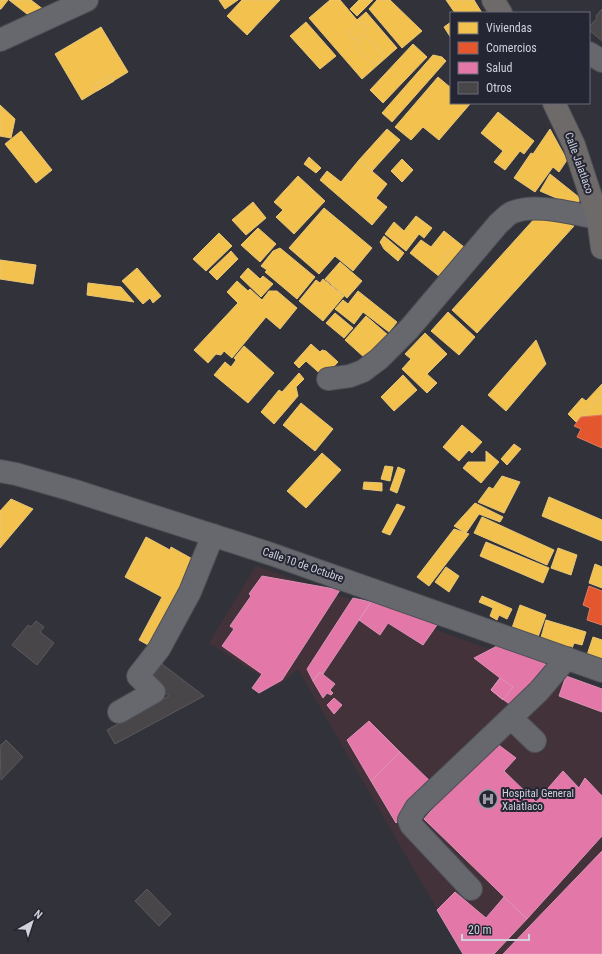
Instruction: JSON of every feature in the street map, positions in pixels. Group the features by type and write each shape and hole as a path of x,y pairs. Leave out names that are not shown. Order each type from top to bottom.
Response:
{"main road":[{"path":"493,0 501,12"},
{"name":"Calle Jalatlaco","path":"554,104 574,145 598,218 602,248"}],"street":[{"path":"0,40 87,0"},
{"path":"590,55 602,61"},
{"path":"328,380 350,376 363,370 379,359 409,329 499,223 510,214 522,209 539,208 598,218"},
{"name":"Calle 10 de Octubre","path":"0,471 72,490 271,554 602,671"},
{"path":"119,712 154,692 138,676 159,649 190,592 213,535"},
{"path":"471,889 411,825 409,820 416,808 539,691 567,658"},
{"path":"511,718 535,741"}],"shaded area":[{"name":"Hospital General Xalatlaco","path":"256,566 602,689 602,954 463,954 298,669 277,687 209,643"}],"building: Viviendas":[{"path":"0,0 8,0 1,9 0,9"},
{"path":"9,0 31,0 44,10 36,21"},
{"path":"219,0 238,0 225,9"},
{"path":"242,0 280,0 247,35 227,16"},
{"path":"330,0 340,0 357,20 366,12 397,48 362,79 309,18"},
{"path":"359,0 373,0 357,16 350,9"},
{"path":"377,0 390,0 422,31 402,48 369,9"},
{"path":"446,0 474,0 481,12 454,12"},
{"path":"361,21 367,28 354,40 348,33"},
{"path":"306,22 336,56 320,69 290,36"},
{"path":"450,23 450,36 444,27"},
{"path":"101,27 128,72 82,100 55,54"},
{"path":"366,36 384,55 374,65 355,46"},
{"path":"413,44 427,57 383,103 370,90"},
{"path":"433,55 442,57 446,61 392,122 382,113"},
{"path":"111,76 114,81 97,91 94,85"},
{"path":"438,77 450,87 450,104 470,104 439,140 423,127 411,140 395,127"},
{"path":"0,105 15,119 11,138 0,136"},
{"path":"498,112 534,141 524,154 520,151 505,170 494,162 503,151 481,133"},
{"path":"387,129 400,140 372,171 359,160"},
{"path":"550,129 567,160 559,172 553,167 535,192 514,178"},
{"path":"21,131 52,170 36,183 5,144"},
{"path":"309,157 321,168 316,173 304,164"},
{"path":"402,159 413,170 402,182 391,171"},
{"path":"359,160 387,184 376,198 387,207 372,225 320,180 327,171 341,182"},
{"path":"550,174 580,198 577,207 540,191"},
{"path":"298,176 325,201 294,234 276,217 283,210 274,202"},
{"path":"253,202 266,218 246,235 232,220"},
{"path":"324,208 372,248 353,271 335,256 319,274 289,248"},
{"path":"416,216 432,228 424,238 419,234 406,251 385,234 394,222 404,231"},
{"path":"551,216 574,226 477,333 452,310 536,217"},
{"path":"258,228 276,244 260,262 241,245"},
{"path":"444,231 469,251 445,281 410,253 421,240 431,247"},
{"path":"219,233 232,246 206,271 193,259"},
{"path":"384,236 404,253 398,261 384,249 380,242"},
{"path":"280,248 315,277 297,299 265,272 267,270 261,266 273,251"},
{"path":"450,249 462,259 454,269 442,259"},
{"path":"231,251 238,259 217,280 209,272"},
{"path":"0,260 36,265 33,284 0,279"},
{"path":"340,262 362,281 347,298 325,279"},
{"path":"137,268 161,296 153,303 150,298 143,304 122,281"},
{"path":"248,268 260,279 263,276 273,284 261,297 240,277"},
{"path":"323,279 344,296 323,321 299,301 316,280 320,283"},
{"path":"237,281 248,291 250,289 262,300 269,291 277,291 297,308 280,329 266,317 232,358 224,351 221,355 216,354 208,363 194,350 238,303 227,292"},
{"path":"88,283 121,287 134,302 87,295"},
{"path":"358,291 397,322 389,332 363,312 354,324 335,309 343,300 348,304"},
{"path":"448,312 475,337 459,355 431,331"},
{"path":"335,313 353,328 344,338 326,323"},
{"path":"366,316 388,335 366,359 345,340"},
{"path":"425,333 447,354 427,374 437,383 427,393 402,369 411,359 405,354"},
{"path":"536,340 546,364 506,411 488,395"},
{"path":"311,344 320,352 322,350 326,351 338,362 324,377 306,361 299,368 294,363"},
{"path":"244,346 274,373 248,403 214,375 225,362 231,367 236,360 234,358"},
{"path":"299,373 304,379 296,387 298,396 274,424 261,412 279,390 282,392"},
{"path":"403,375 417,390 394,411 381,397"},
{"path":"602,384 602,394 576,422 568,414 582,398 586,401"},
{"path":"602,394 602,415 581,417"},
{"path":"301,403 333,429 315,451 283,425"},
{"path":"462,425 482,442 472,453 469,450 459,461 443,447"},
{"path":"514,444 521,449 507,465 501,459"},
{"path":"486,451 499,462 481,483 463,468 468,462 486,462"},
{"path":"322,453 341,470 306,508 287,491"},
{"path":"385,466 393,467 390,481 381,479"},
{"path":"398,467 405,470 397,493 390,490"},
{"path":"502,476 520,482 504,513 478,502 489,487 493,489"},
{"path":"364,482 382,483 382,491 363,489"},
{"path":"549,497 602,520 602,541 542,516"},
{"path":"11,499 33,509 0,548 0,511"},
{"path":"475,503 503,517 500,522 479,514 466,533 454,526"},
{"path":"397,504 405,507 390,535 382,532"},
{"path":"482,517 554,550 547,565 474,533"},
{"path":"454,529 469,534 429,586 417,577"},
{"path":"146,537 170,550 171,547 196,561 150,646 139,640 162,597 125,577"},
{"path":"486,542 549,568 543,583 480,556"},
{"path":"558,548 577,555 571,575 551,568"},
{"path":"595,564 602,567 602,588 589,583"},
{"path":"446,567 459,576 449,592 435,582"},
{"path":"482,596 512,609 507,619 499,615 497,620 490,616 493,608 479,602"},
{"path":"520,605 546,615 538,637 512,628"},
{"path":"546,620 586,632 582,645 574,643 571,651 540,641"},
{"path":"593,637 602,640 602,660 587,655"}],"building: Comercios":[{"path":"602,415 602,448 577,437 581,429 574,426 581,417"},
{"path":"589,586 602,591 602,625 587,620 590,608 583,605"}],"building: Salud":[{"path":"262,576 340,590 282,680 259,693 252,688 262,674 222,646 234,629 230,626 251,596 249,594"},
{"path":"353,598 371,602 323,674 320,672 313,681 307,669"},
{"path":"371,602 439,622 423,645 388,623 380,635 359,620"},
{"path":"499,645 524,648 549,667 517,710 491,690 500,678 474,658"},
{"path":"320,672 335,684 330,690 333,693 331,695 327,693 323,698 313,681"},
{"path":"566,676 602,689 602,712 559,696"},
{"path":"500,678 513,687 503,700 491,690"},
{"path":"334,698 342,705 334,714 327,705"},
{"path":"369,721 400,752 371,781 347,740"},
{"path":"492,740 516,758 504,771 536,802 563,771 579,788 585,778 602,796 602,836 527,919 424,819"},
{"path":"400,752 434,785 396,823 371,781"},
{"path":"602,851 602,954 503,954"},
{"path":"455,892 486,918 504,897 527,919 494,954 463,954 437,910"}],"building: Otros":[{"path":"602,9 602,41 590,31 590,26 597,18 596,16"},
{"path":"36,621 44,627 40,632 54,643 37,665 12,645 28,625 31,627"},
{"path":"162,664 204,696 115,744 107,730 169,696 144,677"},
{"path":"6,740 23,757 1,780 0,746"},
{"path":"147,889 171,914 159,926 135,901"}],"place":[{"name":"Hospital General Xalatlaco","path":"488,799"}]}
